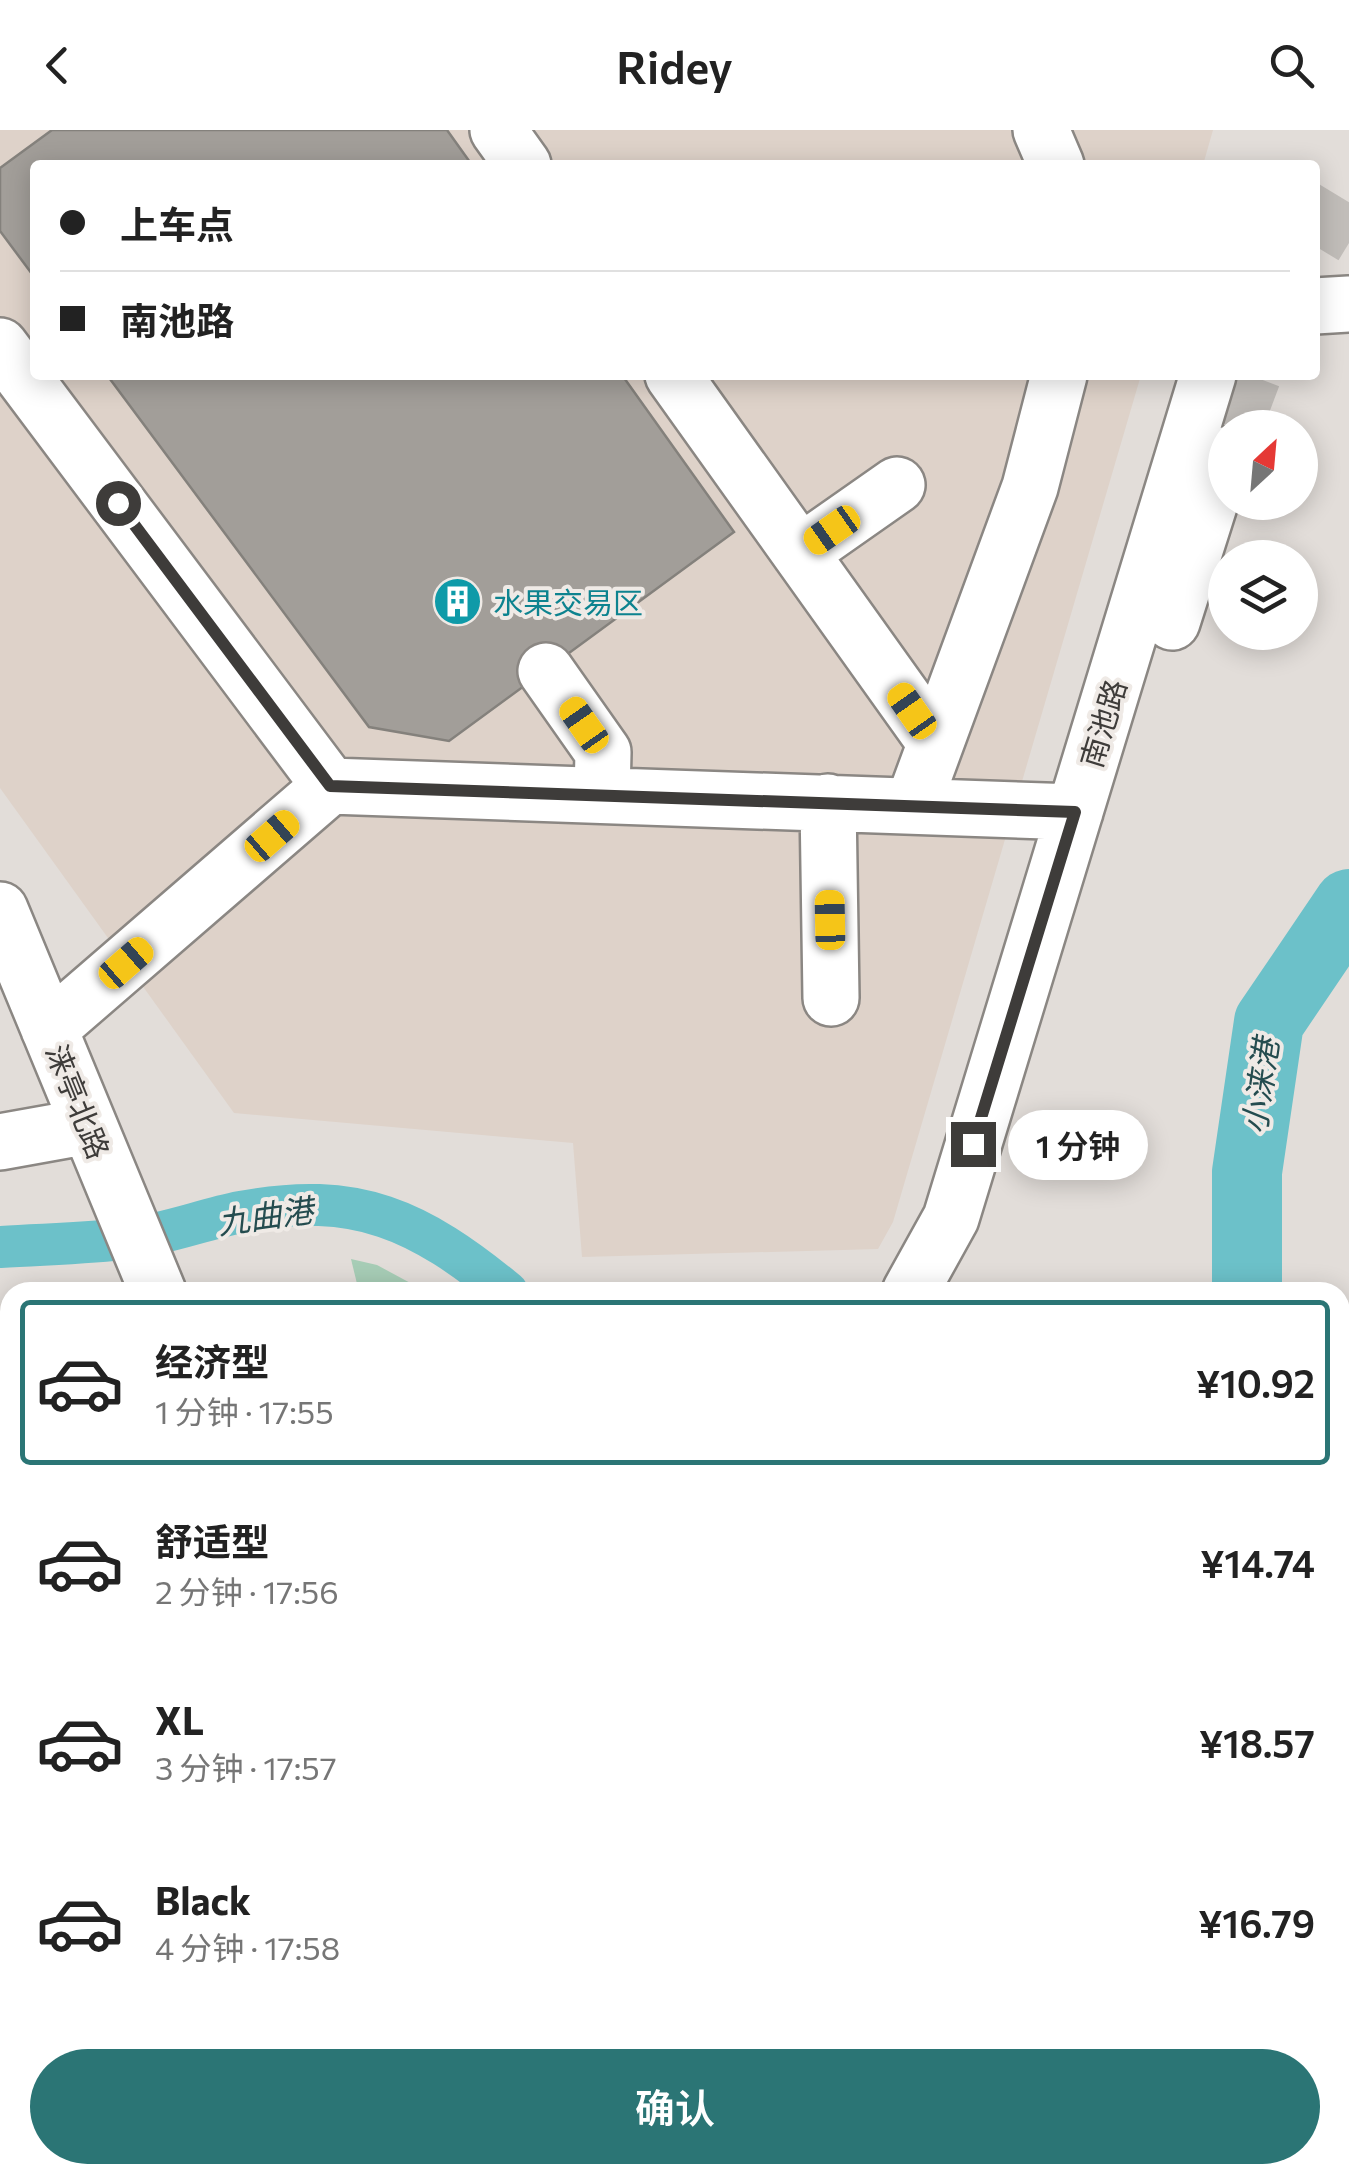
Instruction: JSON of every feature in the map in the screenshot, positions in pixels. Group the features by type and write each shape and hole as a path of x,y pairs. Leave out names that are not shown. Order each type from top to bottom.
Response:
{"street":[{"path":"498,130 519,160"},
{"path":"1041,130 1054,160"},
{"path":"1320,306 1349,304"},
{"path":"0,346 330,786"},
{"path":"677,380 935,742"},
{"path":"913,805 1030,487 1059,380"},
{"name":"南池路","path":"938,1282 950,1218 1206,380"},
{"path":"800,553 897,485"},
{"name":"南池路","path":"943,1282 981,1230 1208,509"},
{"path":"546,670 603,752 602,795"},
{"path":"49,1030 330,786 1075,812"},
{"path":"828,802 831,998"},
{"name":"涞亭北路","path":"0,910 154,1282"},
{"path":"0,1142 99,1149"}],"shaded area":[{"path":"0,130 1213,130 1204,160 30,160 30,380 1140,380 893,1222 878,1249 582,1257 573,1143 234,1113 0,788"}],"green space":[{"path":"351,1259 377,1265 408,1282 357,1282"}],"building":[{"path":"52,130 447,130 468,160 30,160 30,271 0,231 0,168"},
{"name":"水果交易区","path":"111,380 626,380 734,532 449,741 369,727"}],"waterway":[{"name":"小涞港","path":"1247,1282 1247,1172 1269,1022 1349,904"},
{"name":"九曲港","path":"0,1247 130,1238 241,1212 319,1205 353,1209 415,1229 494,1282"}],"tunnel":[{"path":"1320,238 1349,190"},
{"path":"1241,410 1252,380"}],"place":[{"name":"水果交易区","path":"458,601"}],"route":[{"path":"118,503 330,786 1075,812 973,1144"}]}
